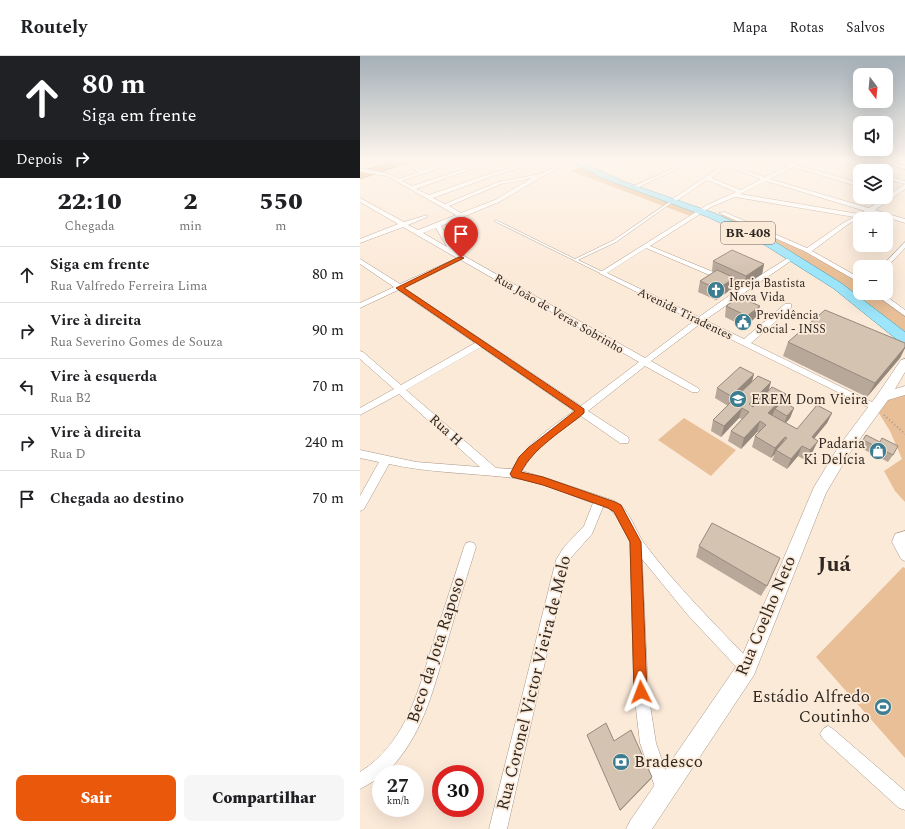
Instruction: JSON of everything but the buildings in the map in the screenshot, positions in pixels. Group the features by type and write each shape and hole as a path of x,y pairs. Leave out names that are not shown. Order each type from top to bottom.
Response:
{"main road":[{"name":"BR-408","path":"659,196 701,211 721,216 793,257 852,296 905,339"}],"street":[{"path":"445,206 469,196"},
{"path":"417,233 438,226 507,196"},
{"path":"673,201 680,196"},
{"path":"602,273 701,211 731,196"},
{"path":"732,196 721,216 808,251 853,277"},
{"path":"739,196 853,215"},
{"path":"823,196 905,221"},
{"path":"867,212 896,196"},
{"path":"429,197 462,216"},
{"name":"Rua João de Veras Sobrinho","path":"360,200 695,390"},
{"path":"360,241 425,216"},
{"path":"808,251 853,220"},
{"path":"360,306 399,288 458,256 438,226"},
{"path":"890,260 905,244"},
{"path":"646,246 745,288"},
{"path":"515,474 522,460 531,451 581,411 745,288 793,257"},
{"path":"360,261 624,440"},
{"name":"Avenida Tiradentes","path":"602,273 745,343 879,402"},
{"path":"886,300 905,314"},
{"path":"745,343 788,306"},
{"path":"360,412 481,343"},
{"name":"Rua H","path":"360,354 492,471"},
{"name":"Rua Coelho Neto","path":"638,829 747,668 819,491 844,450 905,363"},
{"path":"879,402 905,390"},
{"path":"360,454 416,466 515,474 543,481 618,508 635,542 671,587 747,668"},
{"path":"360,506 386,460"},
{"name":"Rua Coronel Victor Vieira de Melo","path":"498,829 562,560 566,549 578,542 588,530 599,501"},
{"path":"902,539 905,555"},
{"path":"635,542 641,692 648,743 664,791"},
{"name":"Beco da Jota Raposo","path":"360,781 377,772 390,759 418,716 470,547"},
{"path":"828,734 905,802"}],"lane":[{"path":"575,260 615,241 673,201"},
{"name":"Avenida Tiradentes","path":"495,221 602,273"}],"path":[{"path":"879,402 904,434"}],"shaded area":[{"path":"637,196 661,196 699,211 690,216"},
{"path":"722,213 797,246 853,277 853,300 886,300 905,314 905,339 793,257 720,219"},
{"path":"905,390 905,502 895,491 884,471 902,459 890,431 875,407"},
{"path":"684,418 736,450 711,476 658,440"},
{"name":"Estádio Alfredo Coutinho","path":"903,567 905,568 905,758 816,657"}],"place":[{"name":"Igreja Bastista Nova Vida","path":"716,290"},
{"name":"Previdência Social - INSS","path":"743,322"},
{"name":"EREM Dom Vieira","path":"738,399"},
{"name":"Padaria Ki Delícia","path":"878,451"},
{"name":"Estádio Alfredo Coutinho","path":"883,707"},
{"name":"Bradesco","path":"621,762"}],"district":[{"name":"Juá","path":"834,564"}],"route":[{"path":"461,258 399,288 581,411 531,451 522,460 515,474 543,481 618,508 635,542 639,607 641,692"}]}
